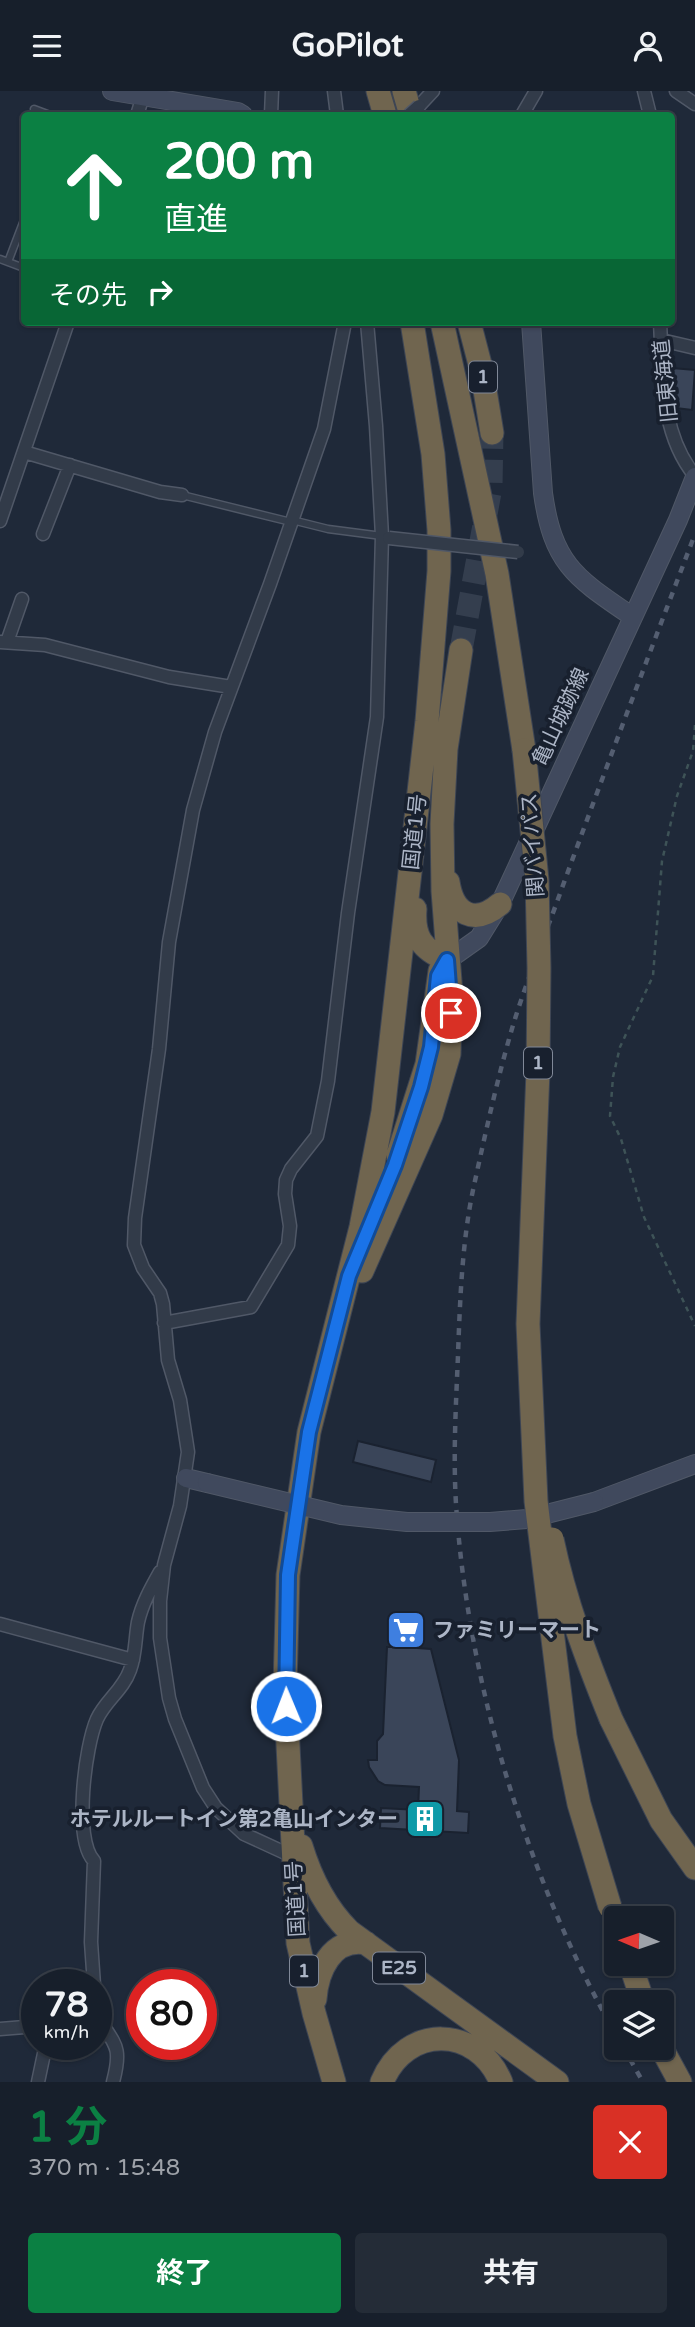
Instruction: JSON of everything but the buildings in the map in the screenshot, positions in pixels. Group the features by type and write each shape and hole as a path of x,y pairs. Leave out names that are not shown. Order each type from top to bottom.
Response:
{"highway":[{"path":"365,91 369,112"},
{"path":"378,91 384,112"},
{"path":"391,91 396,112"},
{"name":"国道1号","path":"334,2082 313,2013 302,1966 296,1920 285,1686 288,1575 309,1432 369,1190 383,1112 438,611 439,530 433,454 413,326"},
{"name":"関バイパス","path":"443,326 497,574 524,750 537,880 538,1071 528,1324 530,1376"},
{"name":"1","path":"470,326 482,372 492,433"},
{"name":"国道1号","path":"334,1338 431,1115 444,1077 451,1030 451,994 442,859 444,781 449,722 461,650"},
{"path":"349,1276 412,1115 431,1047 438,976 447,960 431,951 415,930 427,721"},
{"path":"444,781 447,879 453,903 459,910 477,915 486,914 500,904"},
{"path":"530,1376 544,1501 555,1553 588,1663 635,1771 661,1820 695,1868"},
{"path":"530,1376 536,1501 563,1725 579,1804 610,1906"},
{"name":"E25","path":"291,1813 319,1892 340,1922 557,2082"},
{"path":"296,1920 301,1982 317,2082"},
{"path":"313,2013 316,1983 329,1957 350,1944 366,1943"},
{"path":"382,2082 391,2064 412,2047 436,2039 449,2039 473,2046 483,2053 501,2082"},
{"path":"668,2060 680,2082"}],"street":[{"path":"112,91 232,112"},
{"path":"271,112 272,91"},
{"path":"334,91 337,112"},
{"path":"411,107 433,91"},
{"path":"524,112 536,91"},
{"path":"644,91 649,111"},
{"path":"649,111 653,91"},
{"path":"676,91 695,104"},
{"path":"138,112 144,96"},
{"path":"0,521 67,326"},
{"path":"294,1857 244,1833 216,1808 203,1788 175,1719 165,1678 159,1622 164,1565 186,1478 188,1452 180,1400 168,1360 163,1304 160,1293 143,1268 134,1245 169,941 193,810 215,732 324,429 344,326"},
{"path":"164,1322 251,1307 288,1245 290,1226 285,1194 286,1180 317,1136 326,1092 348,913 377,717 385,537 367,326"},
{"path":"531,326 543,493 546,517 555,544 570,570 591,589 633,617"},
{"name":"旧東海道","path":"660,326 665,406 683,461 695,477"},
{"path":"661,340 695,348"},
{"path":"24,452 160,492 182,495"},
{"path":"43,534 70,465"},
{"name":"亀山城跡線","path":"447,960 479,938 500,904 678,520 695,477"},
{"path":"385,537 518,552"},
{"path":"22,599 3,642 45,645 169,677 231,687"},
{"path":"186,1478 341,1515 407,1522 491,1522 527,1519 594,1502 695,1464"},
{"path":"93,1969 91,1942 94,1861 88,1855 81,1810 86,1774 96,1721 104,1706 122,1687 133,1660 138,1621 164,1565"},
{"path":"0,1624 133,1660"},
{"path":"0,2029 21,2028"},
{"path":"112,2035 117,2046 113,2082"},
{"path":"38,2082 43,2060"}],"lane":[{"path":"34,109 42,112"},
{"path":"8,262 21,227"},
{"path":"0,259 21,267"},
{"path":"182,495 328,529 385,537"}],"path":[{"path":"695,725 693,751 677,796 662,860 653,976 620,1047 613,1077 610,1116 621,1139 644,1217 695,1326"}],"tunnel":[{"path":"461,650 491,487 492,433"}],"railway":[{"path":"604,2012 555,1911 529,1846 488,1710 474,1641 463,1572 455,1485 461,1293 466,1230 473,1190 514,1022 695,534"},
{"path":"630,2060 643,2082"}],"place":[{"name":"ファミリーマート","path":"406,1630"},
{"name":"ホテルルートイン第2亀山インター","path":"425,1819"}],"route":[{"path":"286,1706 288,1575 309,1432 349,1276 395,1165 421,1087 431,1047 438,976 447,960 451,1013"}]}
